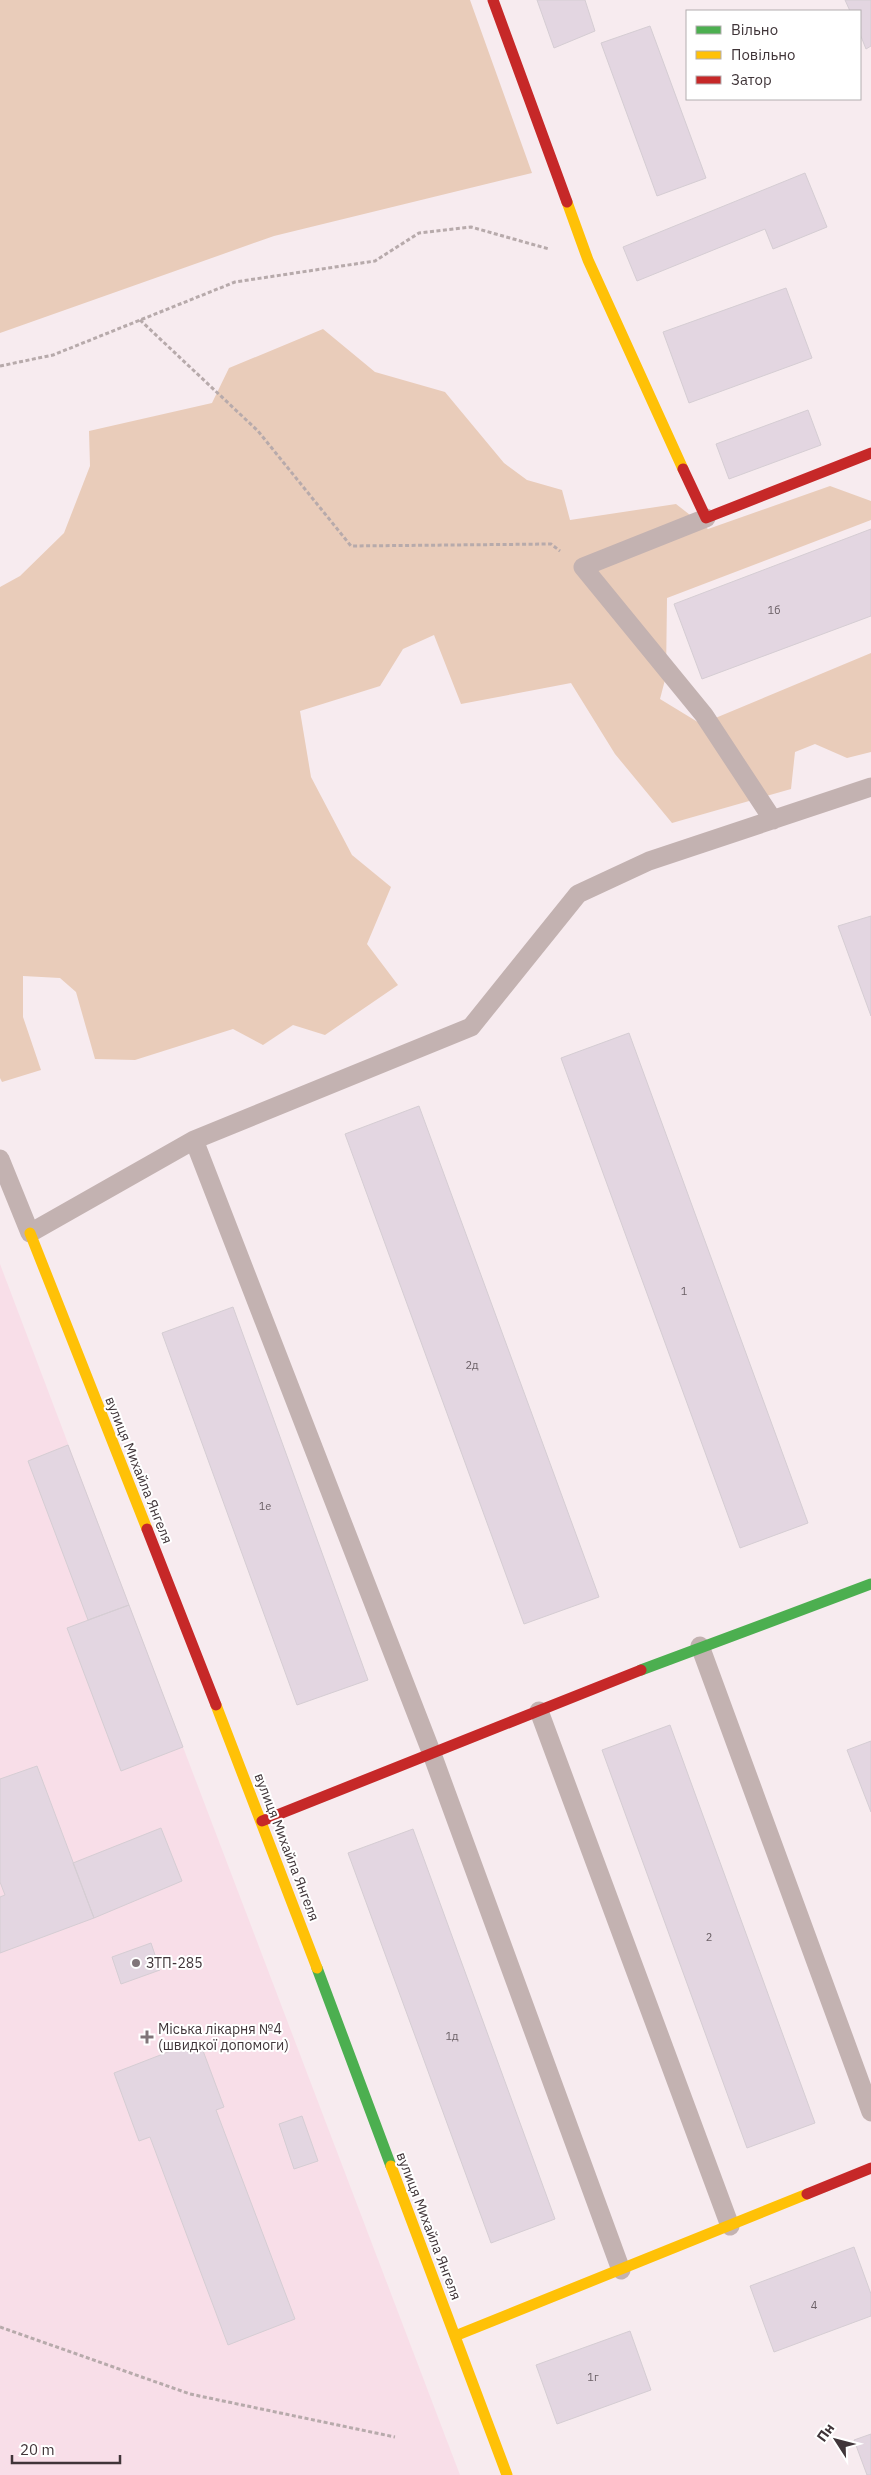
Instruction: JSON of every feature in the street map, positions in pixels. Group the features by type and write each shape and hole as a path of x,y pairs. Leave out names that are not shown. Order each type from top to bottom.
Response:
{"street":[{"path":"493,0 588,260 706,518 871,453"},
{"name":"вулиця Михайла Янгеля","path":"30,1233 262,1822 506,2475"},
{"path":"262,1822 700,1646 871,1584"},
{"path":"455,2336 871,2168"}],"lane":[{"path":"706,518 583,567 704,715 773,820"},
{"path":"0,1160 30,1233 194,1140 471,1027 578,894 649,861 871,787"},
{"path":"194,1140 432,1754 621,2270"},
{"path":"700,1646 871,2112"},
{"path":"539,1711 730,2226"}],"path":[{"path":"0,366 53,355 235,282 376,261 418,233 471,227 588,260"},
{"path":"140,320 258,431 351,546 551,544 583,567"},
{"path":"0,2327 190,2394 395,2437"}],"shaded area":[{"path":"0,0 470,0 532,173 274,236 0,333"},
{"path":"323,329 375,372 445,392 504,463 527,480 562,490 570,520 676,504 708,529 830,486 871,501 871,520 667,598 666,676 660,699 701,724 871,653 871,752 847,758 815,744 795,752 791,789 672,823 615,754 571,683 461,704 434,635 403,649 380,686 300,711 311,777 352,855 391,887 367,944 398,985 325,1035 293,1025 263,1045 233,1029 135,1060 95,1059 76,992 60,978 23,976 23,1017 41,1070 2,1082 0,1078 0,587 20,576 64,533 90,466 89,431 212,403 229,368"},
{"name":"Міська лікарня №4 (швидкої допомоги)","path":"0,1264 183,1747 460,2475 0,2475"}],"building":[{"path":"537,0 585,0 595,31 554,48"},
{"path":"845,0 871,0 871,46 866,49 861,36 861,10 850,10"},
{"path":"650,26 706,178 657,196 601,43"},
{"path":"805,173 827,227 773,249 765,229 637,281 623,247"},
{"path":"786,288 812,358 689,403 663,332"},
{"path":"808,410 821,445 729,479 716,444"},
{"path":"871,529 871,616 702,679 674,604"},
{"path":"871,916 871,1016 838,926"},
{"path":"629,1033 808,1523 740,1548 561,1058"},
{"path":"419,1106 599,1597 524,1624 345,1134"},
{"path":"233,1307 368,1680 297,1705 162,1333"},
{"path":"68,1445 129,1605 88,1620 28,1461"},
{"path":"129,1605 183,1747 121,1771 67,1628"},
{"path":"670,1725 815,2123 747,2148 602,1750"},
{"path":"871,1741 871,1812 847,1750"},
{"path":"37,1766 94,1918 0,1953 0,1897 5,1895 0,1882 0,1779"},
{"path":"161,1828 182,1881 94,1918 73,1863"},
{"path":"413,1829 555,2219 491,2243 348,1853"},
{"name":"ЗТП-285","path":"151,1943 160,1970 121,1984 112,1957"},
{"path":"199,2040 224,2107 216,2110 295,2319 228,2345 150,2137 139,2141 114,2073"},
{"path":"302,2116 318,2161 294,2169 279,2124"},
{"path":"854,2247 871,2294 871,2316 774,2352 750,2286"},
{"path":"630,2331 651,2390 557,2424 536,2365"},
{"path":"871,2434 871,2475 867,2475 854,2440"}],"traffic: fast":[{"path":"641,1670 871,1584"},
{"path":"317,1968 391,2166"}],"traffic: slow":[{"path":"567,202 588,260 683,469"},
{"path":"30,1233 147,1529"},
{"path":"216,1705 317,1968"},
{"path":"391,2166 507,2475"},
{"path":"455,2336 807,2194"}],"traffic: jam":[{"path":"493,0 567,202"},
{"path":"683,469 706,518 871,453"},
{"path":"147,1529 216,1705"},
{"path":"262,1821 641,1670"},
{"path":"807,2194 871,2168"}],"place":[{"name":"ЗТП-285","path":"136,1963"},
{"name":"Міська лікарня №4 (швидкої допомоги)","path":"147,2037"}]}
